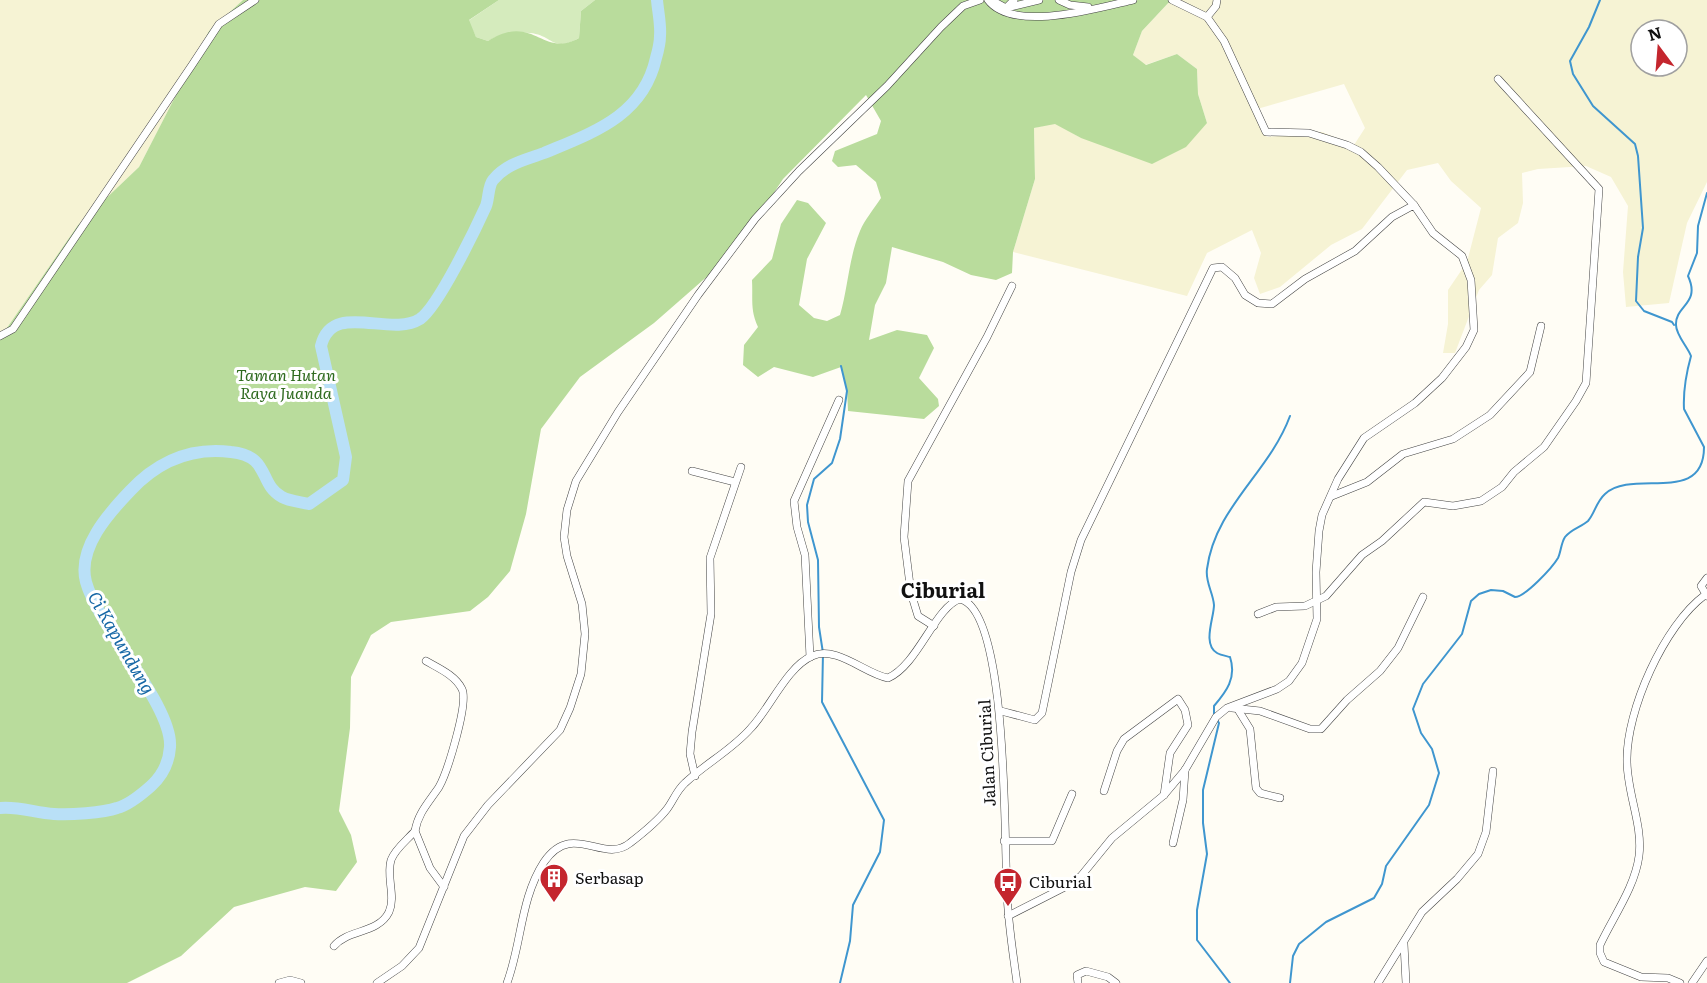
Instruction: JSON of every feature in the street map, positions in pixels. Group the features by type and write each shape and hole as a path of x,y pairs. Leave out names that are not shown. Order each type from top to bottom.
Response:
{"street":[{"path":"0,336 13,329 192,65 211,33 255,0"},
{"path":"377,983 402,966 419,948 464,836 495,797 560,730 580,679 585,634 582,604 567,556 564,537 567,510 576,481 643,375 755,219 799,171 887,86 941,27 963,6 980,0"},
{"path":"990,0 1003,12 1038,17 1133,0"},
{"path":"990,0 1006,8 1039,0"},
{"path":"1006,8 1014,0"},
{"path":"1059,0 1070,5 1097,8"},
{"path":"1008,916 1082,876 1112,838 1164,795 1185,770 1210,725 1227,708 1269,693 1295,674 1313,635 1317,619 1316,552 1322,515 1346,465 1364,438 1430,390 1472,338 1475,316 1467,267 1462,256 1433,233 1414,205 1361,152 1309,133 1266,132 1224,41 1207,17 1172,0"},
{"path":"1207,17 1216,6 1217,0"},
{"path":"1258,614 1276,607 1286,609 1317,602 1333,591 1362,555 1382,541 1424,502 1466,505 1481,501 1502,487 1514,472 1544,447 1587,383 1599,189 1498,79"},
{"path":"1001,711 1035,720 1042,713 1071,572 1081,540 1213,268 1219,266 1226,270 1251,300 1272,304 1305,279 1355,251 1392,217 1414,205"},
{"path":"934,626 918,616 911,593 904,537 908,481 1012,286"},
{"path":"1332,496 1367,482 1403,454 1453,439 1490,415 1530,372 1541,327"},
{"path":"507,983 521,918 533,884 545,861 561,847 574,842 610,850 627,846 655,822 686,782 749,731 773,701 793,670 810,657 805,555 797,527 794,501 839,400"},
{"path":"695,777 690,754 711,614 710,558 741,467"},
{"path":"692,471 735,482"},
{"path":"1680,983 1668,978 1641,977 1624,972 1604,962 1600,953 1600,945 1632,878 1639,855 1627,761 1632,722 1649,675 1671,635 1684,615 1706,595 1701,586 1707,578"},
{"path":"1227,708 1272,715 1310,729 1321,729 1398,648 1423,597"},
{"name":"Jalan Ciburial","path":"810,657 828,654 840,657 869,673 888,678 903,668 955,601 962,599 970,603 987,638 1001,711 1008,916 1017,983"},
{"path":"334,946 339,940 368,930 384,919 391,903 392,859 415,831 422,810 440,784 464,703 462,688 453,678 426,661"},
{"path":"1104,791 1117,751 1124,739 1178,699 1185,710 1188,725 1170,753 1164,795"},
{"path":"1237,708 1250,729 1256,788 1260,793 1280,798"},
{"path":"1173,843 1183,800 1185,770"},
{"path":"1378,983 1428,904 1457,879 1478,854 1486,832 1493,771"},
{"path":"1004,841 1052,841 1071,794"},
{"path":"415,831 430,868 444,887"},
{"path":"1404,944 1406,983"},
{"path":"1692,983 1707,961"},
{"path":"1078,983 1080,973 1086,971 1100,974 1116,983"},
{"path":"1100,974 1104,983"},
{"path":"279,983 290,980 301,983"}],"shaded area":[{"path":"0,0 243,0 209,31 139,167 78,225 0,338"},
{"path":"1171,0 1707,0 1707,182 1687,223 1669,303 1626,307 1623,272 1628,206 1611,177 1586,166 1538,169 1522,173 1523,203 1518,223 1498,238 1492,275 1479,290 1455,353 1443,353 1448,324 1448,290 1467,262 1481,208 1451,181 1438,163 1407,170 1362,229 1331,245 1280,287 1260,294 1254,278 1261,253 1252,230 1207,253 1187,296 1013,252 1035,179 1034,128 1055,123 1081,138 1207,123 1198,94 1197,69 1177,54 1145,65 1133,55 1142,31","holes":["1344,84 1365,128 1354,145 1322,132 1267,137 1257,109"]}],"green space":[{"name":"Taman Hutan Raya Juanda","path":"243,0 499,0 469,20 476,37 488,41 504,33 516,31 546,41 566,43 579,38 581,11 595,0 1171,0 1142,31 1133,55 1146,65 1177,54 1197,69 1198,94 1207,123 1186,147 1152,164 1081,138 1055,124 1034,128 1035,179 1013,252 1012,273 996,280 971,275 943,262 892,247 886,283 875,305 869,340 897,330 927,335 934,348 919,378 938,399 939,406 924,419 848,411 847,389 841,367 813,377 774,367 758,377 743,365 744,345 758,327 753,310 752,280 772,259 781,224 797,200 808,203 826,223 807,259 799,305 814,318 827,321 840,315 856,241 864,222 881,198 876,182 856,165 838,167 832,161 835,151 877,134 881,121 866,95 783,179 754,223 718,267 654,323 580,377 541,429 526,514 510,571 488,597 470,611 391,622 371,635 351,677 350,728 339,811 351,835 357,862 336,891 305,887 234,907 181,956 127,983 0,983 0,338 78,225 139,167 209,31"},
{"path":"499,0 595,0 581,11 579,38 558,44 538,34 525,32 503,35 488,41 476,37 468,21"}],"waterway":[{"name":"Ci Kapundung","path":"0,808 60,814 111,810 131,802 158,778 169,753 168,730 148,688 105,621 86,582 84,569 86,557 90,544 104,520 140,481 163,465 189,454 216,451 244,455 258,465 275,491 285,498 309,504 343,480 346,457 321,346 327,332 337,325 349,322 408,324 420,319 428,312 465,248 486,206 491,183 498,174 517,163 598,129 628,108 640,94 650,78 659,44 657,0"},
{"path":"1600,0 1589,27 1570,61 1573,74 1593,106 1635,144 1638,156 1643,228 1638,257 1636,301 1644,311 1672,322 1674,325"},
{"path":"1290,983 1293,956 1299,944 1326,922 1374,898 1382,884 1386,866 1429,805 1439,773 1432,749 1421,733 1413,709 1423,684 1462,634 1471,601 1479,594 1491,590 1503,591 1515,597 1531,587 1558,558 1565,537 1588,521 1605,494 1617,487 1632,484 1680,481 1692,476 1701,465 1704,447 1684,409 1685,382 1691,356 1676,325 1679,313 1690,299 1691,285 1688,276 1697,253 1698,226 1707,193"},
{"path":"840,983 850,941 853,905 880,852 884,820 822,702 823,653 819,627 818,560 808,522 807,505 814,479 832,463 840,439 847,391 841,366"},
{"path":"1230,983 1197,940 1197,910 1207,854 1203,823 1203,790 1219,723 1214,715 1214,706 1226,690 1232,672 1230,657 1217,653 1210,644 1214,605 1207,569 1220,527 1281,436 1290,416"}],"place":[{"name":"Serbasap","path":"554,904"},
{"name":"Ciburial","path":"1008,908"}],"district":[{"name":"Ciburial","path":"943,591"}]}
